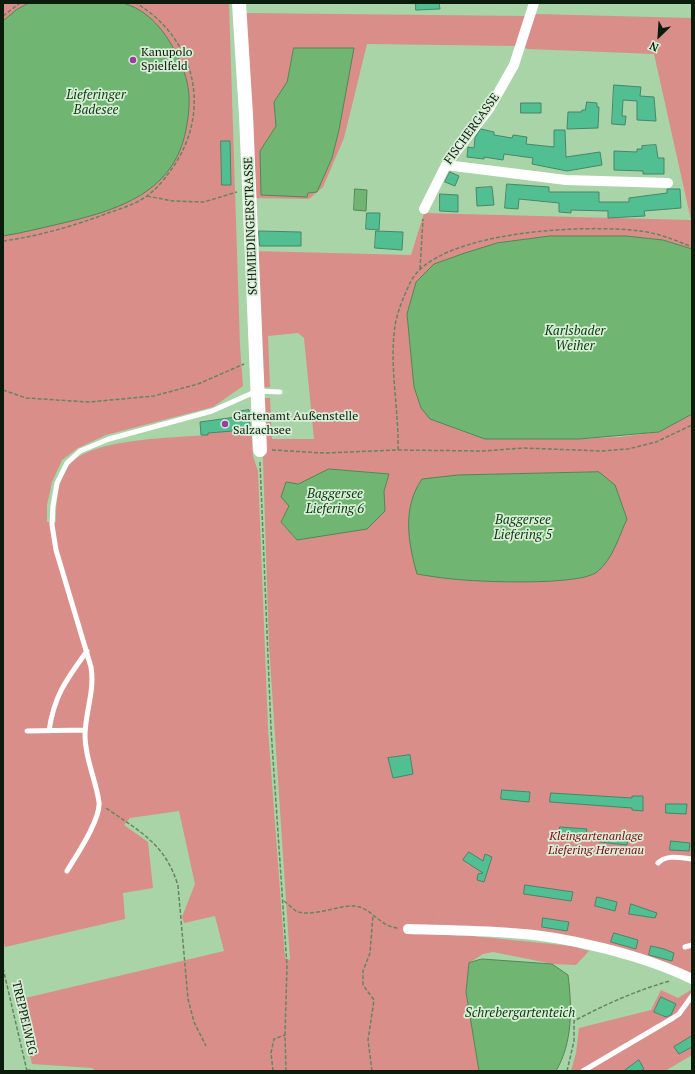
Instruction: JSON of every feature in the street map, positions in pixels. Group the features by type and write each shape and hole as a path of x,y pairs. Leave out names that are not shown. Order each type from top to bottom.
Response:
{"street":[{"name":"SCHMIEDINGERSTRASSE","path":"239,3 250,188 255,359 260,450"},
{"name":"FISCHERGASSE","path":"424,209 446,165 489,109 514,65 534,3"},
{"path":"446,165 566,180 668,183"},
{"path":"408,929 512,932 568,940 655,964 689,978"}],"lane":[{"path":"66,871 85,841 96,817 99,804 85,748 85,730 93,682 87,652 56,550 52,525 53,506 57,484 67,463 80,451 109,439 212,411 257,391 280,392"},
{"path":"49,731 52,713 61,687 87,652"},
{"path":"27,731 85,730"},
{"path":"658,864 662,859 667,857 692,859"},
{"path":"685,947 692,945"},
{"path":"583,1071 680,1014 692,996"}],"path":[{"path":"3,16 20,3"},
{"path":"3,241 20,239 93,219 131,205 147,196 166,177 183,151 192,126 195,98 192,76 181,48 160,19 136,3"},
{"path":"147,196 173,201 204,202 250,188"},
{"path":"420,269 424,209"},
{"path":"398,450 399,427 395,370 395,326 410,282 420,269 434,258 451,250 508,236 558,230 592,228 640,231 659,234 692,247"},
{"path":"3,390 26,398 89,402 154,396 198,384 255,359"},
{"path":"286,1071 285,1035 287,966 271,729 260,450 324,453 398,450 483,451 532,448 601,451 628,449 656,442 692,425"},
{"path":"99,804 150,839 163,853 175,875 178,886 188,999 194,1022 206,1046"},
{"path":"283,900 297,911 313,912 353,906 364,908 388,926 395,928"},
{"path":"372,1071 368,1040 374,1000 363,985 363,971 370,953 373,915"},
{"name":"TREPPELWEG","path":"3,968 27,1071"},
{"path":"567,1071 574,1041 574,1021 592,1011 644,989 689,978"},
{"path":"273,1071 271,1053 274,1039 285,1035"},
{"path":"27,1071 41,1071"}],"green space":[{"name":"Kleingartenanlage Liefering Herrenau","path":"3,3 229,3 240,346 243,386 213,407 106,435 78,448 62,460 52,482 47,505 47,522 56,522 57,499 62,477 70,464 81,455 115,444 208,435 208,433 233,431 233,428 251,426 253,456 258,471 268,729 285,958 290,960 269,645 261,398 270,398 272,439 314,439 304,338 298,333 268,336 270,387 260,388 254,251 411,255 424,213 691,220 654,54 528,49 517,46 367,44 344,138 323,187 309,199 253,198 245,13 526,16 536,14 692,18 692,249 663,240 626,236 550,236 497,243 407,314 414,387 421,408 454,428 485,439 578,439 620,437 659,432 692,414 692,973 575,938 435,927 444,902 433,932 572,946 589,951 576,965 553,964 493,952 483,954 469,963 466,992 479,1071 96,1071 92,1068 32,1064 17,1000 224,951 215,916 184,923 182,917 195,884 179,811 130,818 124,825 148,842 153,888 123,893 125,919 5,947 3,939","holes":["294,48 353,48 339,130 332,158 317,192 308,193 260,151 276,126 274,102 287,82","329,469 389,474 384,491 385,511 326,535 297,540 281,522 289,506 286,482 298,484","458,475 506,475 597,572 574,579 506,581 452,579 417,574"]},
{"path":"692,989 692,1055 665,1071 571,1071 576,1053 579,1028 651,1010 661,990 678,998"}],"water":[{"name":"Lieferinger Badesee","path":"113,2 126,4 144,13 165,35 180,62 188,85 188,116 181,148 171,167 158,182 141,195 123,204 81,219 3,236 3,21 16,10 29,3"},
{"path":"294,48 354,48 339,130 332,158 317,192 308,193 307,197 261,195 260,151 276,126 274,102 287,82"},
{"path":"355,189 367,190 366,211 354,210"},
{"name":"Karlsbader Weiher","path":"550,236 626,236 663,240 692,249 692,414 659,432 579,439 485,439 430,419 421,408 414,387 407,314 416,282 434,264 465,253 497,243"},
{"name":"Baggersee Liefering 6","path":"329,469 389,474 384,491 385,511 367,529 297,540 281,522 289,506 281,497 286,482 298,484"},
{"name":"Baggersee Liefering 5","path":"599,472 615,485 627,519 611,554 603,567 597,572 587,576 571,579 528,582 466,580 417,574 409,538 409,513 416,490 422,479 458,475"},
{"name":"Schrebergartenteich","path":"482,959 552,964 568,975 570,1024 566,1048 556,1071 479,1071 466,992 469,963"}],"building":[{"path":"416,3 439,3 440,9 416,10"},
{"path":"614,85 641,87 640,96 654,97 656,121 637,120 637,101 623,100 622,116 626,116 625,125 612,124"},
{"path":"587,102 597,103 597,107 599,107 598,128 567,129 568,112 581,112 582,110 585,110"},
{"path":"521,103 541,103 541,113 521,113"},
{"path":"481,129 494,132 494,135 512,138 513,135 527,137 526,144 554,147 554,130 565,130 566,157 600,152 602,165 567,171 532,164 533,158 504,154 503,160 484,157 484,159 467,157 468,147 474,148 475,138"},
{"path":"221,141 230,141 231,185 222,185"},
{"path":"656,145 658,158 664,158 664,174 643,174 643,171 614,170 614,151 637,152 637,149 642,149 642,146"},
{"path":"450,172 459,176 455,186 445,182"},
{"path":"507,184 549,187 549,192 599,192 599,202 629,202 629,198 667,193 667,189 680,189 681,208 644,211 645,216 608,218 608,211 571,210 571,213 559,212 559,203 519,199 518,209 505,208"},
{"path":"492,187 494,205 477,206 476,188"},
{"path":"440,194 458,195 458,212 440,211"},
{"path":"367,213 380,213 379,230 366,229"},
{"path":"259,231 301,232 301,246 260,246"},
{"path":"376,231 403,232 402,250 375,248"},
{"name":"Gartenamt Außenstelle Salzachsee","path":"249,410 250,426 233,428 233,431 201,435 200,422 236,417 236,412"},
{"path":"410,755 413,774 393,778 388,758"},
{"path":"502,790 530,792 529,802 501,799"},
{"path":"551,793 632,798 632,796 643,796 643,811 632,810 632,808 550,802"},
{"path":"666,804 687,804 686,814 666,813"},
{"path":"560,827 587,829 585,838 559,836"},
{"path":"599,833 628,836 627,845 599,842"},
{"path":"671,841 690,843 689,851 670,850"},
{"path":"469,852 483,861 485,854 492,857 484,882 477,880 478,874 483,873 463,860"},
{"path":"525,885 573,892 571,901 524,894"},
{"path":"597,897 617,902 615,911 595,906"},
{"path":"631,904 657,913 655,918 629,914"},
{"path":"543,918 569,922 567,931 542,927"},
{"path":"614,933 638,940 636,949 611,942"},
{"path":"651,946 674,953 672,961 649,955"},
{"path":"661,997 676,1004 671,1015 666,1017 654,1012"},
{"path":"692,1036 692,1047 679,1054 674,1047"},
{"path":"639,1060 644,1069 640,1071 624,1071"}],"place":[{"name":"Kanupolo Spielfeld","path":"133,60"},
{"name":"Gartenamt Außenstelle Salzachsee","path":"225,424"}]}
